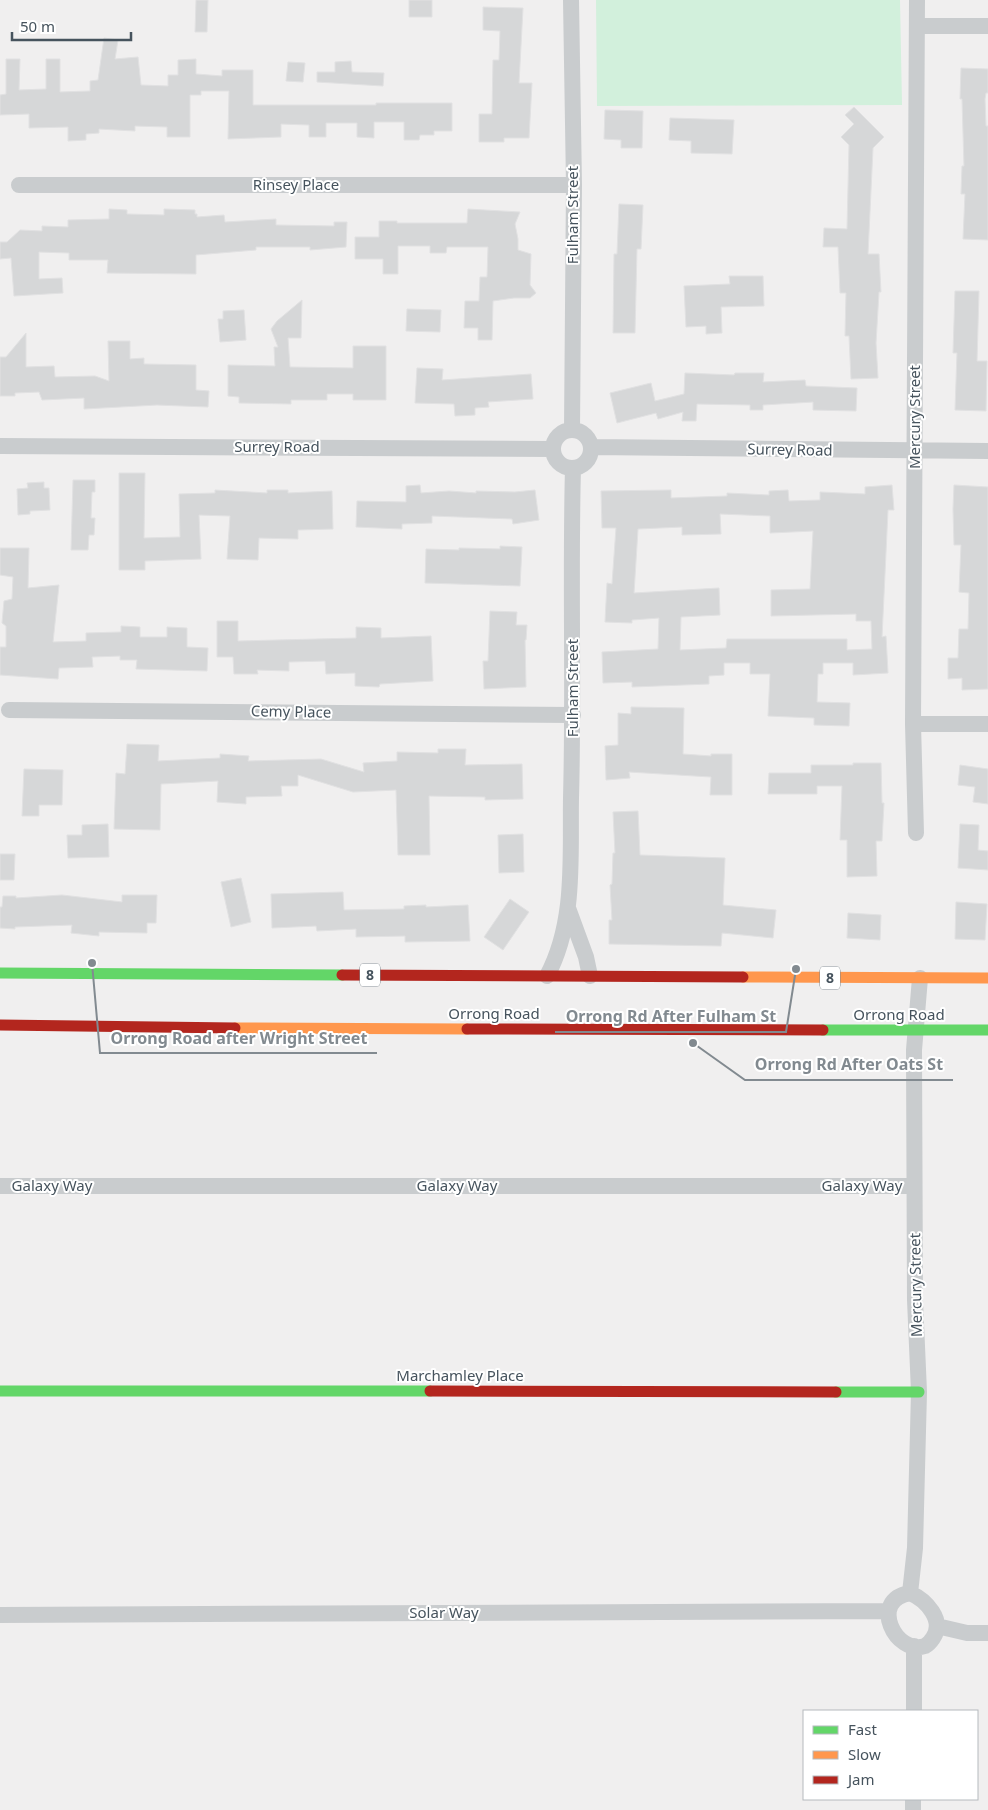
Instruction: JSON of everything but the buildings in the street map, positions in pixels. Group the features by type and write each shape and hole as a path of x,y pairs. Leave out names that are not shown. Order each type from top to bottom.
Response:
{"main road":[{"name":"8","path":"0,973 988,978"},
{"name":"Orrong Road","path":"0,1025 988,1030"},
{"name":"Marchamley Place","path":"0,1391 919,1392"}],"street":[{"name":"Fulham Street","path":"571,0 574,185 572,429"},
{"name":"Mercury Street","path":"916,833 913,724 917,0"},
{"path":"917,26 988,26"},
{"name":"Rinsey Place","path":"19,184 574,185"},
{"path":"572,429 585,434 590,440 591,447 591,453 584,463 573,468 562,465 557,460 553,449 555,439 567,430 572,429"},
{"name":"Surrey Road","path":"0,446 553,449"},
{"name":"Surrey Road","path":"591,447 988,451"},
{"name":"Fulham Street","path":"546,976 557,957 568,908 573,715 573,468"},
{"name":"Cemy Place","path":"9,710 573,715"},
{"path":"913,724 988,724"},
{"name":"Fulham Street","path":"568,908 586,957 590,976"},
{"name":"Mercury Street","path":"910,1593 915,1548 919,1392 915,1300 914,1030 920,978"},
{"path":"0,1035 28,1026"},
{"name":"Galaxy Way","path":"0,1186 914,1186"},
{"path":"910,1593 926,1603 933,1612 937,1626 937,1630 930,1643 924,1646 904,1643 896,1636 889,1622 889,1611 892,1601 899,1594 910,1593"},
{"name":"Solar Way","path":"0,1615 889,1611"},
{"path":"937,1626 967,1633 988,1633"},
{"path":"914,1646 914,1710"}],"green space":[{"path":"596,0 900,0 902,105 597,106"}],"traffic: fast":[{"path":"0,973 342,975"},
{"path":"823,1030 988,1030"},
{"path":"0,1391 430,1391"},
{"path":"836,1392 919,1392"}],"traffic: slow":[{"path":"743,977 988,978"},
{"path":"235,1028 467,1029"}],"traffic: jam":[{"path":"342,975 743,977"},
{"path":"0,1025 235,1028"},
{"path":"467,1029 823,1030"},
{"path":"430,1391 836,1392"}],"place":[{"name":"Orrong Road after Wright Street","path":"92,963"},
{"name":"Orrong Rd After Fulham St","path":"796,969"},
{"name":"Orrong Rd After Oats St","path":"693,1043"}]}
